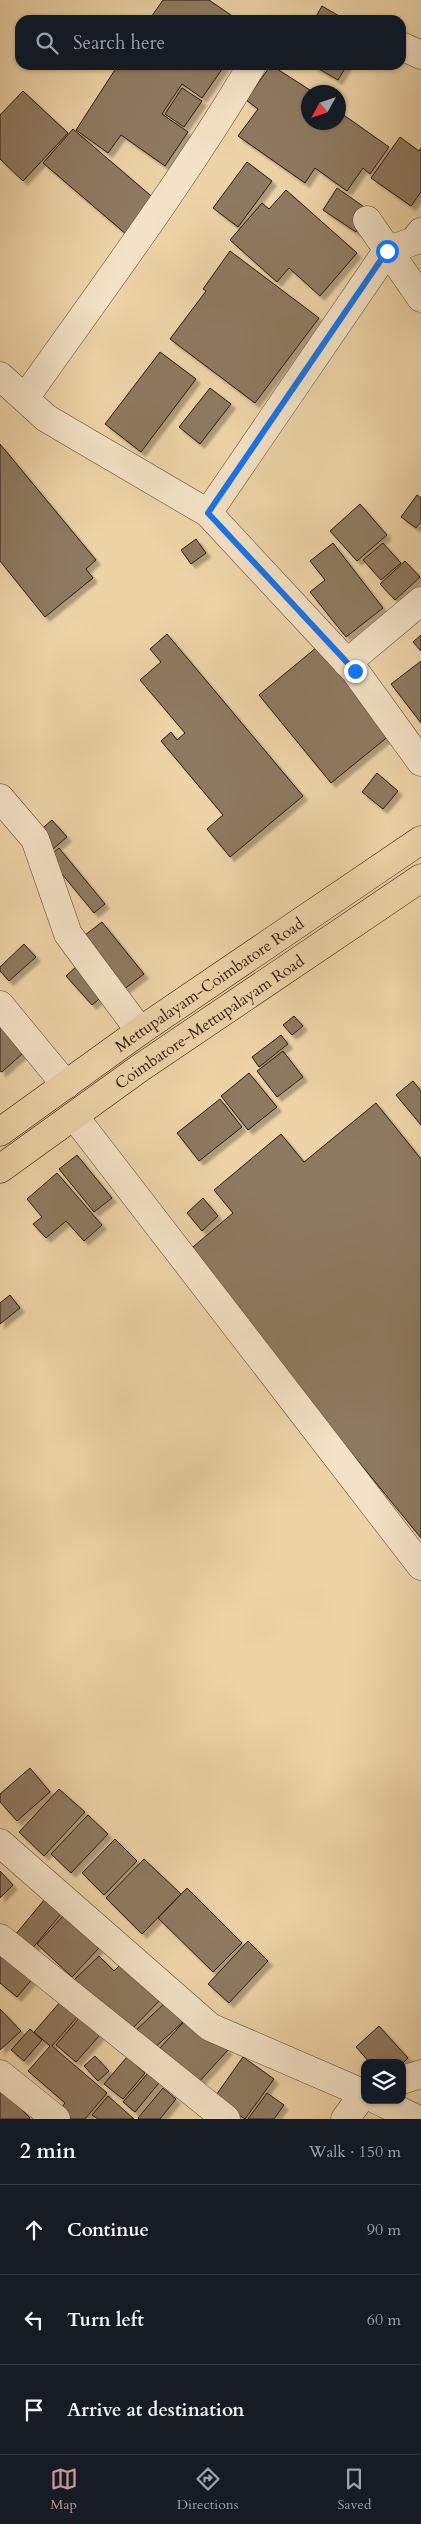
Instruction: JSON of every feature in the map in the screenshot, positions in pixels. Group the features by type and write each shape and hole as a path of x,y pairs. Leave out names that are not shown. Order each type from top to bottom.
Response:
{"highway":[{"name":"Mettupalayam-Coimbatore Road","path":"0,1132 140,1031 421,840"},
{"name":"Coimbatore-Mettupalayam Road","path":"0,1169 140,1068 421,878"}],"street":[{"path":"406,48 421,55"},
{"path":"25,398 173,189 215,126 249,70"},
{"path":"367,220 421,298"},
{"path":"208,513 387,251 414,241 421,232"},
{"path":"0,376 46,418 208,513 347,663 421,762"},
{"path":"347,663 421,601"},
{"path":"0,798 34,839 68,934 140,1031"},
{"path":"0,1005 66,1085"},
{"path":"74,1116 421,1566"},
{"path":"0,1843 210,2027 361,2092"},
{"path":"0,1938 226,2119"},
{"path":"0,2074 56,2119"},
{"path":"406,2079 421,2074"},
{"path":"345,2119 361,2102"},
{"path":"386,2104 417,2119"}],"building":[{"path":"163,0 209,0 231,15 152,15"},
{"path":"322,6 337,15 317,15"},
{"path":"115,70 222,70 202,98 182,84 162,114 188,132 165,166 121,135 108,153 76,130"},
{"path":"267,70 279,70 302,85 301,130 346,130 346,117 389,147 370,174 363,168 347,191 315,168 305,183 238,136 258,109 246,100"},
{"path":"321,70 344,70 338,80"},
{"path":"182,88 202,101 184,127 165,114"},
{"path":"23,91 68,133 23,181 0,159 0,115"},
{"path":"73,129 157,201 127,235 43,163"},
{"path":"400,137 419,151 421,148 421,192 411,206 371,178"},
{"path":"247,162 272,181 238,227 213,208"},
{"path":"337,188 370,211 356,232 323,210"},
{"path":"286,190 357,253 320,296 289,268 277,282 230,240 262,203 269,209"},
{"path":"230,251 319,318 255,403 170,339 206,291 203,289"},
{"path":"160,352 196,379 141,452 105,424"},
{"path":"210,388 231,404 200,444 179,427"},
{"path":"0,444 96,560 86,569 93,578 45,617 0,561"},
{"path":"417,495 421,498 421,522 416,528 401,517"},
{"path":"360,504 387,535 357,561 330,531"},
{"path":"196,539 206,553 191,564 181,550"},
{"path":"333,543 383,608 346,637 310,592 325,580 310,561"},
{"path":"383,543 401,563 381,580 363,560"},
{"path":"405,561 420,577 395,600 380,584"},
{"path":"167,634 303,796 230,857 207,829 223,815 161,741 171,732 177,740 185,733 140,680 161,662 150,649"},
{"path":"421,635 421,651 413,642"},
{"path":"317,647 390,735 331,783 259,695"},
{"path":"421,661 421,723 391,684"},
{"path":"377,773 398,791 383,809 362,792"},
{"path":"52,820 67,837 53,849 38,832"},
{"path":"59,848 105,904 94,913 48,857"},
{"path":"102,922 144,974 123,990 81,938"},
{"path":"24,944 36,957 9,981 0,971 0,967"},
{"path":"78,965 104,995 92,1005 66,976"},
{"path":"0,1011 31,1046 2,1072 0,1071"},
{"path":"294,1016 303,1026 292,1035 283,1025"},
{"path":"281,1035 288,1044 259,1067 252,1057"},
{"path":"283,1051 303,1077 277,1097 257,1071"},
{"path":"249,1073 277,1107 248,1130 221,1096"},
{"path":"413,1081 421,1091 421,1125 396,1095"},
{"path":"220,1099 242,1127 199,1161 177,1133"},
{"path":"376,1103 421,1159 421,1538 187,1252 233,1213 214,1190 281,1134 304,1162"},
{"path":"77,1155 112,1198 94,1212 59,1169"},
{"path":"57,1173 102,1225 84,1241 66,1221 46,1238 33,1224 42,1217 27,1199"},
{"path":"203,1198 218,1216 202,1231 187,1213"},
{"path":"10,1295 20,1308 0,1324 0,1303"},
{"path":"30,1768 50,1792 17,1821 0,1802 0,1794"},
{"path":"59,1789 85,1812 44,1856 19,1832"},
{"path":"88,1815 108,1834 71,1873 51,1854"},
{"path":"115,1839 137,1861 104,1895 82,1873"},
{"path":"144,1859 181,1894 142,1934 106,1898"},
{"path":"0,1871 13,1885 0,1898"},
{"path":"187,1888 242,1943 213,1972 158,1918"},
{"path":"44,1900 61,1914 31,1950 15,1935"},
{"path":"64,1915 99,1948 72,1977 37,1944"},
{"path":"248,1941 268,1961 229,2003 208,1984"},
{"path":"0,1948 34,1977 17,1997 0,1983"},
{"path":"99,1956 114,1971 128,1957 166,1994 128,2033 74,1980"},
{"path":"61,2001 78,2016 52,2046 107,2093 85,2119 60,2119 55,2115 65,2103 28,2071 50,2046 34,2032"},
{"path":"167,2001 185,2020 152,2050 135,2031"},
{"path":"0,2009 21,2031 0,2050"},
{"path":"190,2015 228,2050 198,2083 160,2048"},
{"path":"80,2017 100,2035 76,2062 56,2045"},
{"path":"379,2026 408,2058 406,2060 366,2059 356,2047"},
{"path":"30,2029 42,2040 24,2061 11,2050"},
{"path":"95,2056 109,2071 98,2081 84,2066"},
{"path":"127,2057 145,2073 123,2099 104,2084"},
{"path":"243,2057 274,2079 245,2119 214,2098"},
{"path":"148,2073 159,2083 135,2112 123,2102"},
{"path":"0,2088 30,2118 29,2119 0,2119"},
{"path":"163,2088 176,2099 160,2119 139,2119 138,2118"},
{"path":"267,2093 284,2105 274,2119 248,2119"},
{"path":"108,2096 134,2119 98,2119 92,2115"}],"route":[{"path":"355,671 208,513 387,251"}]}
